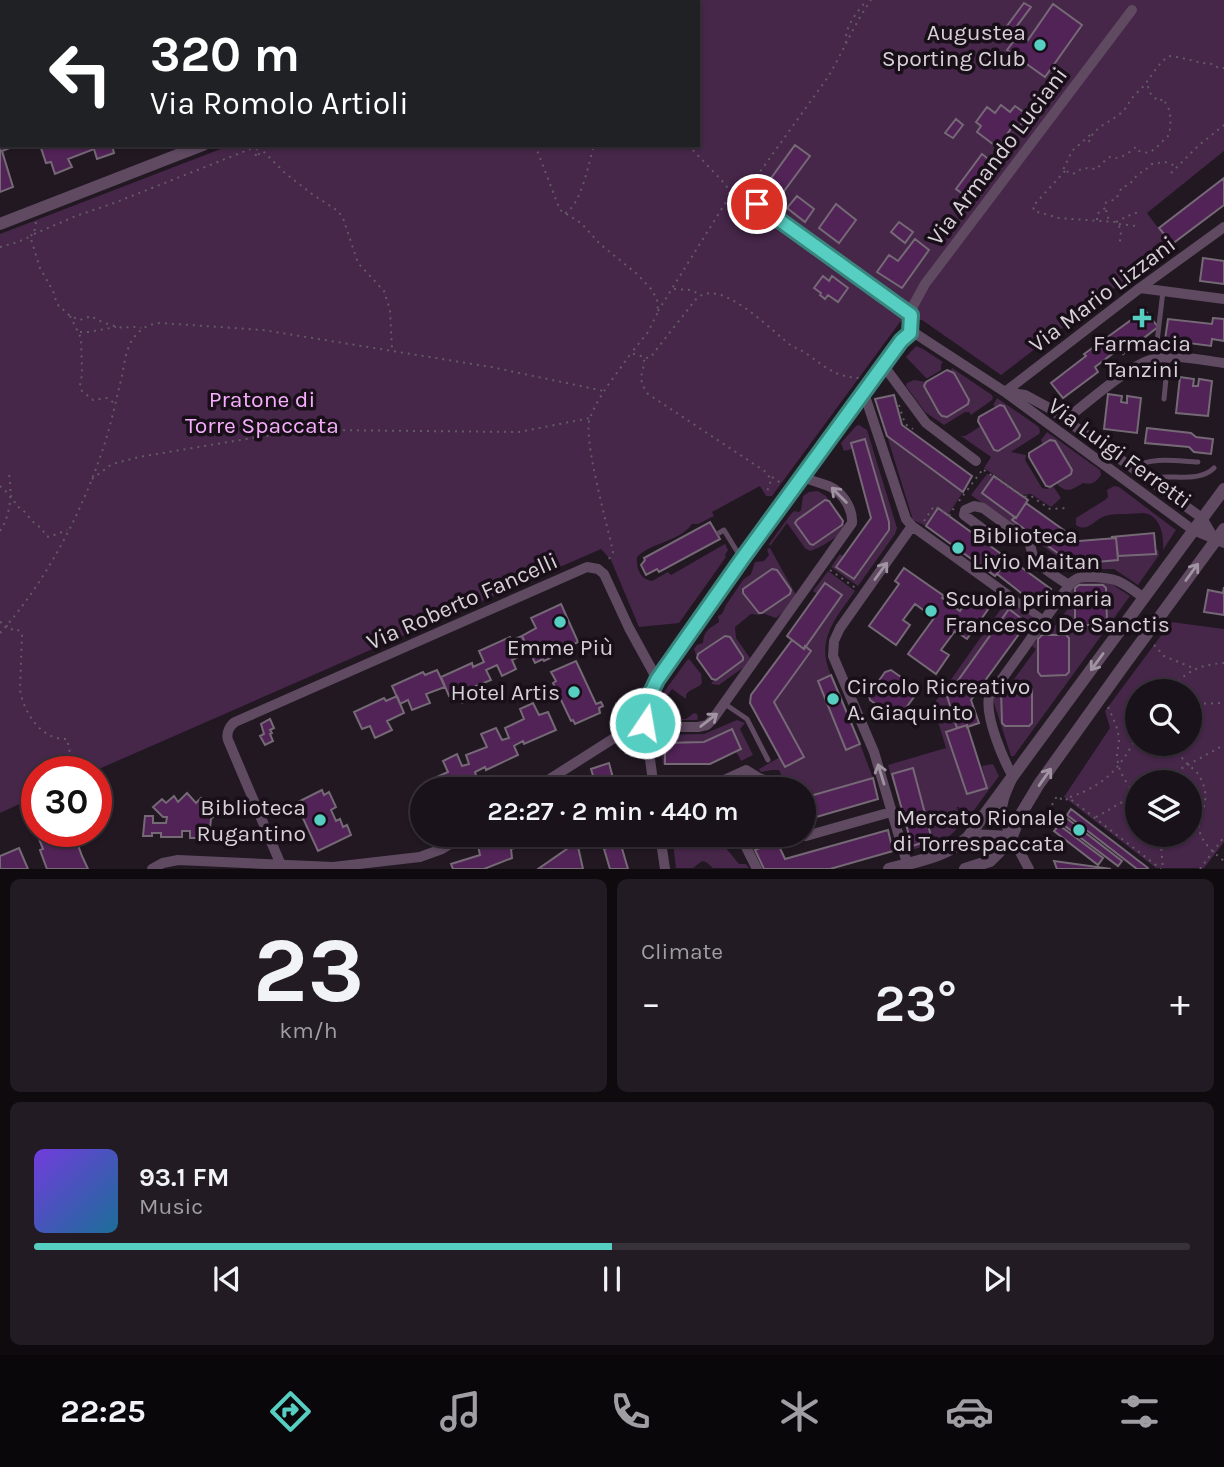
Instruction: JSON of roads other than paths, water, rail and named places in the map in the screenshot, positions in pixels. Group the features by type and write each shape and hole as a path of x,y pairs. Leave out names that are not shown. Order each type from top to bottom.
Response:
{"street":[{"name":"Via Armando Luciani","path":"910,333 911,315 917,296 925,284 1132,10"},
{"path":"1,223 198,147"},
{"path":"757,204 911,315"},
{"name":"Via Mario Lizzani","path":"1005,392 1140,288 1222,231"},
{"path":"1140,288 1224,299"},
{"path":"652,777 645,723 646,703 657,680 742,559 901,341 910,333"},
{"name":"Via Luigi Ferretti","path":"910,333 916,334 1005,392 1193,530 1220,541"},
{"path":"1065,420 1133,368 1155,359 1224,363"},
{"path":"884,366 915,410 930,426 976,461"},
{"name":"Via Luigi Ferretti","path":"1005,392 1019,393 1035,399 1202,519"},
{"path":"864,393 905,519 1044,620"},
{"path":"553,777 630,728 645,723 666,727 702,727 711,722 850,527 852,514 836,490 803,476"},
{"path":"889,869 949,851 970,834 1224,489"},
{"path":"991,535 964,515 965,510 974,506 983,508 1028,541 1038,563 1069,585"},
{"path":"1202,519 1220,541"},
{"path":"907,863 874,752 833,656 833,645 836,635 864,594 915,528"},
{"path":"965,869 992,860 1012,836 1021,814 1039,784 1114,678 1220,541 1224,529"},
{"name":"Via Roberto Fancelli","path":"281,865 228,740 230,728 235,722 587,567 598,569 604,575 657,680"},
{"path":"1029,869 1003,821 1001,812 1013,777 1000,752 989,699 1069,585 1076,579 1110,578 1144,598"},
{"path":"733,777 749,770 758,777"},
{"path":"816,833 891,811"},
{"path":"970,834 1012,836"},
{"path":"152,869 178,860 333,868 420,857 445,847"},
{"path":"662,847 665,869"},
{"path":"746,847 757,869"}],"lane":[{"path":"1155,359 1163,291"},
{"path":"1164,399 1168,358"},
{"name":"Via Luigi Ferretti","path":"1132,469 1154,460 1198,461"},
{"name":"Via Luigi Ferretti","path":"1146,479 1159,476 1204,476 1214,468"},
{"path":"719,533 724,530 742,559"},
{"path":"725,704 747,719 768,760"}],"place":[{"name":"Augustea Sporting Club","path":"1040,45"},
{"name":"Farmacia Tanzini","path":"1142,318"},
{"name":"Biblioteca Livio Maitan","path":"958,548"},
{"name":"Scuola primaria Francesco De Sanctis","path":"931,611"},
{"name":"Emme Più","path":"560,622"},
{"name":"Hotel Artis","path":"574,692"},
{"name":"Circolo Ricreativo A. Giaquinto","path":"833,699"},
{"name":"Biblioteca Rugantino","path":"320,820"},
{"name":"Mercato Rionale di Torrespaccata","path":"1079,830"}],"park label":[{"name":"Pratone di Torre Spaccata","path":"262,412"}]}
